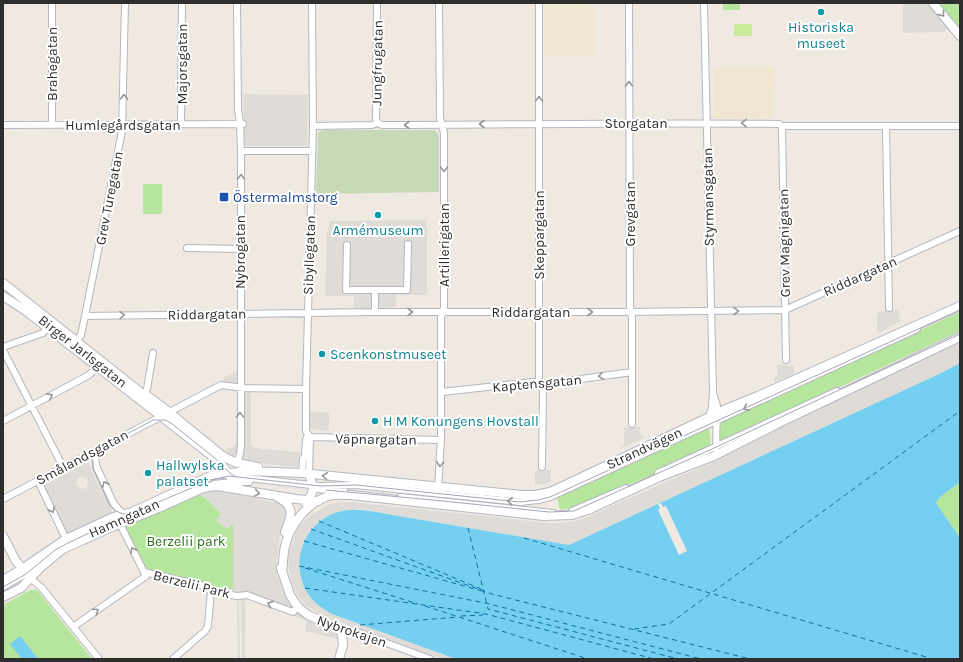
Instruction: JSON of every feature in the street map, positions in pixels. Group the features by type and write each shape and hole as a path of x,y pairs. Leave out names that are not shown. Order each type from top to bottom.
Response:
{"street":[{"name":"Brahegatan","path":"52,3 52,125"},
{"name":"Grev Turegatan","path":"76,341 81,335 123,124 125,3"},
{"name":"Majorsgatan","path":"181,124 182,3"},
{"name":"Nybrogatan","path":"237,3 238,110 242,124 240,248 240,454 237,463"},
{"name":"Sibyllegatan","path":"306,474 309,436 306,431 306,389 313,126 312,3"},
{"name":"Jungfrugatan","path":"377,3 376,119 378,123"},
{"name":"Artillerigatan","path":"438,488 442,392 441,318 444,307 444,133 440,118 439,3"},
{"name":"Skeppargatan","path":"539,3 539,382 543,391 542,467"},
{"name":"Grevgatan","path":"629,3 632,424"},
{"name":"Styrmansgatan","path":"704,3 713,391 716,400 714,418 716,447"},
{"path":"933,3 960,36"},
{"name":"Storgatan","path":"313,126 372,125 378,123 389,125 706,123 779,124 782,126 960,126"},
{"name":"Humlegårdsgatan","path":"3,125 242,124"},
{"name":"Grev Magnigatan","path":"782,126 786,360"},
{"path":"886,126 889,308"},
{"path":"241,151 312,152"},
{"name":"Riddargatan","path":"85,316 375,312 711,312 785,310 960,231"},
{"path":"347,245 346,290 408,290 408,244"},
{"path":"187,248 240,248"},
{"name":"Birger Jarlsgatan","path":"3,283 144,394 224,466 234,481"},
{"name":"Birger Jarlsgatan","path":"3,288 148,403 222,455 237,463"},
{"path":"375,290 375,312"},
{"name":"Birger Jarlsgatan","path":"3,296 26,311 146,405 165,414"},
{"name":"Strandvägen","path":"313,487 356,485 520,502 550,497 714,418 726,409 960,306"},
{"name":"Strandvägen","path":"306,474 438,488 522,495 543,494 960,310"},
{"path":"47,328 43,333 3,348 31,406 64,468"},
{"name":"Strandvägen","path":"313,487 549,512 574,511 960,335"},
{"name":"Strandvägen","path":"318,500 335,495 351,495 556,516 572,515 588,510 659,477 714,456 960,335"},
{"name":"Birger Jarlsgatan","path":"144,394 148,389 153,353"},
{"path":"3,421 89,375 97,367"},
{"name":"Kaptensgatan","path":"442,392 539,382 552,383 632,372"},
{"name":"Smålandsgatan","path":"3,499 221,385 240,388"},
{"path":"240,388 306,389"},
{"name":"Väpnargatan","path":"309,436 441,440"},
{"name":"Strandvägen","path":"659,477 671,470 713,452 716,447"},
{"path":"97,451 95,458 97,468 114,504 123,514"},
{"name":"Birger Jarlsgatan","path":"206,451 216,465 213,475"},
{"path":"237,463 306,474 313,487 312,496 308,500 286,542 282,572"},
{"path":"234,481 248,471 306,474"},
{"name":"Hamngatan","path":"3,597 21,588 35,561 66,539 123,514 130,513 213,475 234,481"},
{"name":"Hamngatan","path":"3,580 27,574 55,550 112,522 210,480 313,487"},
{"path":"38,481 66,539"},
{"path":"234,481 313,487"},
{"path":"234,481 276,496 318,500"},
{"name":"Hamngatan","path":"3,588 40,568 63,549 203,488 234,481"},
{"path":"276,496 287,503 291,513 291,518 280,546 280,564 290,595 298,607"},
{"path":"298,518 318,500"},
{"name":"Berzelii Park","path":"120,524 145,574 204,586 213,592 247,595 293,612 298,607"},
{"path":"3,536 16,561 41,587 99,659"},
{"path":"74,627 145,574"},
{"path":"173,659 206,631 208,626 211,590"},
{"name":"Nybrokajen","path":"298,607 308,615 335,627 354,631 413,656 430,659"},
{"path":"335,627 340,630 343,641 339,659"}],"shaded area":[{"path":"544,3 591,3 591,7 595,8 595,55 544,55"},
{"path":"903,3 928,3 947,27 945,32 903,33"},
{"path":"714,67 774,67 775,91 772,91 773,118 714,117"},
{"path":"243,94 308,95 307,146 244,146"},
{"path":"426,220 427,295 396,295 396,307 375,308 354,308 354,296 325,296 327,233 330,221"},
{"path":"899,309 899,319 902,320 879,333 877,332 877,315 879,312"},
{"path":"960,342 960,363 939,374 569,545 359,509 338,512 325,517 313,527 302,546 299,566 300,576 310,596 322,608 332,614 456,659 442,659 321,615 304,604 295,592 292,585 288,555 296,532 299,526 311,515 330,504 352,502 549,523 565,523 575,521 714,462 807,414"},
{"path":"777,365 794,366 794,374 775,382 774,379 778,375"},
{"path":"238,370 244,370 244,385 251,385 251,445 261,449 301,452 298,466 293,467 249,462 237,460 225,454 228,447 233,448 236,444 237,392 225,385 222,379"},
{"path":"310,411 329,413 329,431 311,429 309,425"},
{"path":"640,427 640,434 645,438 620,449 624,445 624,428"},
{"path":"90,456 90,468 112,512 66,535 40,481","holes":["81,476 86,478 88,482 86,488 81,489 76,485 77,479"]},
{"path":"535,470 551,470 552,480 546,484 535,485"},
{"path":"212,490 284,504 288,510 279,540 277,561 280,579 285,595 295,610 308,620 336,631 339,639 305,631 307,621 248,598 245,601 245,659 242,659 241,598 239,598 240,659 238,659 237,599 233,595 233,524 227,529 216,520 221,514 208,500 199,494"}],"green space":[{"path":"723,3 740,3 740,10 723,10"},
{"path":"937,3 960,3 960,31"},
{"path":"734,24 752,24 752,36 734,36"},
{"path":"322,130 435,130 439,135 439,192 316,194 318,133"},
{"path":"143,184 162,184 162,214 143,214"},
{"path":"960,312 960,331 720,443 720,421"},
{"path":"709,428 711,442 709,446 670,465 668,468 574,508 560,510 557,498"},
{"path":"960,482 960,538 936,503 939,498"},
{"name":"Berzelii park","path":"199,494 208,500 221,514 216,520 227,529 233,523 233,590 212,586 210,587 147,569 125,527 125,525"},
{"path":"30,590 37,590 92,659 3,659 3,605"}],"water":[{"path":"960,363 960,482 939,498 936,503 960,538 960,659 456,659 332,614 313,600 302,582 300,558 308,534 326,517 338,512 350,510 369,511 569,545"},
{"path":"20,636 38,659 22,659 10,644"}],"pier":[{"path":"661,503 663,507 666,506 687,551 679,555 658,510 660,508 658,504"}],"ferry route":[{"path":"634,629 669,624 960,411"},
{"path":"319,521 481,589"},
{"path":"468,528 488,609 678,659"},
{"path":"311,529 492,594 750,659"},
{"path":"524,538 933,659"},
{"path":"304,541 482,591"},
{"path":"299,566 490,604 701,659"},
{"path":"305,568 418,604"},
{"path":"305,588 486,614 654,659"},
{"path":"425,606 588,659"},
{"path":"461,616 483,615"},
{"path":"360,625 458,617"}],"tram line":[{"path":"3,587 26,574 55,550 68,543 112,522 210,480 229,476 320,486 356,485 520,502 550,497 960,310"},
{"path":"326,490 549,512 574,511 960,334"},
{"path":"129,513 123,514 110,506 93,469 93,457 101,448 153,420 165,420 171,423 236,477"}],"place":[{"name":"Historiska museet","path":"821,12"},
{"name":"Östermalmstorg","path":"224,197"},
{"name":"Armémuseum","path":"378,215"},
{"name":"Scenkonstmuseet","path":"322,354"},
{"name":"H M Konungens Hovstall","path":"375,421"},
{"name":"Hallwylska palatset","path":"148,473"}]}
